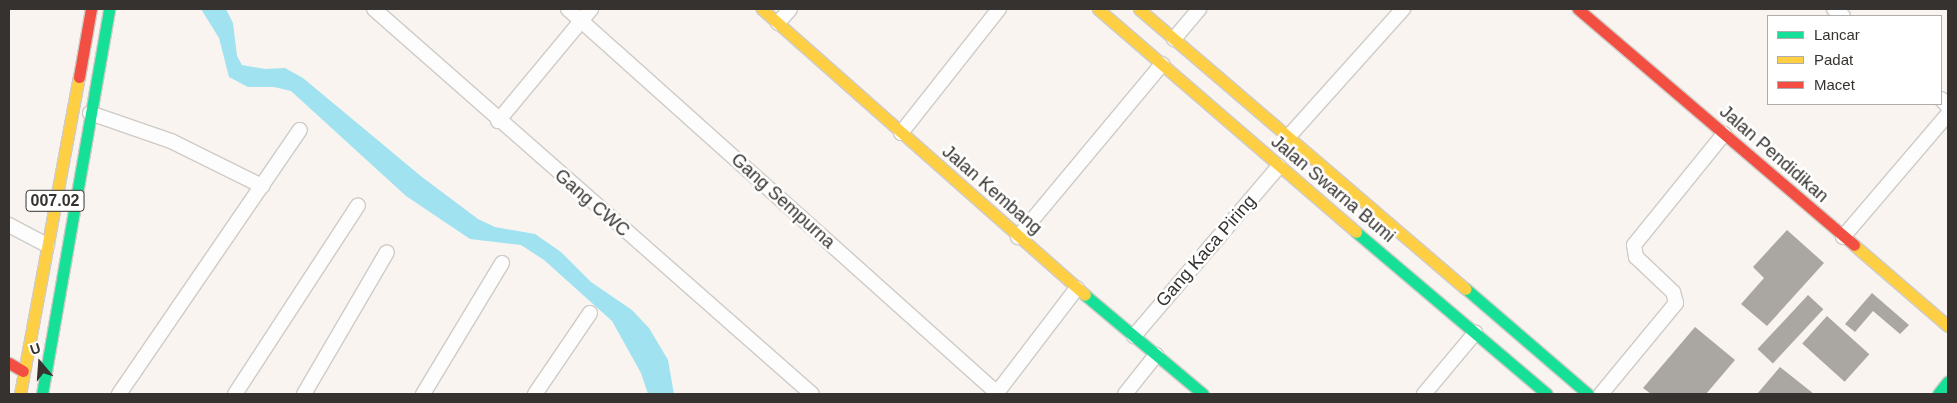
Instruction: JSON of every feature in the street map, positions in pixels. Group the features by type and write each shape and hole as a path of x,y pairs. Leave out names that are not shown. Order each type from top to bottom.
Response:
{"street":[{"name":"007.02","path":"20,394 91,9"},
{"name":"007.02","path":"42,394 79,170 109,9"},
{"name":"Gang CWC","path":"374,9 498,121 812,394"},
{"name":"Gang Sempurna","path":"568,9 997,394"},
{"path":"498,121 591,9"},
{"name":"Jalan Kembang","path":"762,9 1076,288 1203,394"},
{"path":"778,23 790,9"},
{"path":"901,133 998,9"},
{"name":"Jalan Swarna Bumi","path":"1098,9 1162,64 1255,127 1289,136 1588,394"},
{"name":"Jalan Swarna Bumi","path":"1139,9 1174,39 1255,127 1279,166 1547,394"},
{"path":"1174,39 1200,9"},
{"path":"1289,136 1403,9"},
{"name":"Jalan Pendidikan","path":"1578,9 1948,326"},
{"path":"1018,236 1162,64"},
{"path":"90,113 171,141 262,186"},
{"path":"1843,237 1948,114"},
{"path":"119,394 300,130"},
{"path":"1601,394 1676,303 1673,292 1636,256 1634,245 1724,134"},
{"path":"67,136 69,141 76,145 85,138"},
{"path":"61,167 71,161 79,170"},
{"name":"Gang Kaca Piring","path":"1134,336 1279,166"},
{"path":"235,394 358,204"},
{"path":"9,224 47,245"},
{"path":"304,394 387,252"},
{"path":"423,394 502,263"},
{"path":"997,394 1076,288"},
{"path":"536,394 590,313"},
{"path":"1424,394 1475,333"},
{"path":"1125,394 1156,355"},
{"path":"9,363 23,370"},
{"path":"1938,394 1948,381"}],"water":[{"path":"201,9 226,9 233,23 237,56 242,65 265,69 285,68 303,78 422,177 478,219 495,227 535,234 561,252 591,282 632,310 649,328 668,360 674,394 648,394 641,373 612,321 544,260 521,245 470,239 406,196 291,91 274,87 248,87 229,77 219,38"}],"building":[{"path":"1787,230 1824,263 1767,326 1741,304 1764,278 1753,267"},
{"path":"1872,293 1909,325 1900,334 1873,311 1855,332 1845,324"},
{"path":"1808,295 1823,309 1773,363 1758,349"},
{"path":"1827,316 1869,354 1845,382 1802,343"},
{"path":"1695,327 1735,360 1706,394 1651,394 1643,388"},
{"path":"1780,367 1814,394 1757,394"}],"traffic: fast":[{"path":"42,394 109,9"},
{"path":"1356,232 1547,394"},
{"path":"1466,289 1588,394"},
{"path":"1085,295 1203,394"},
{"path":"1938,394 1948,381"}],"traffic: slow":[{"path":"762,9 1085,295"},
{"path":"1098,9 1356,232"},
{"path":"1139,9 1466,289"},
{"path":"20,394 79,77"},
{"path":"1854,245 1948,326"}],"traffic: jam":[{"path":"79,77 91,9"},
{"path":"1578,9 1854,245"},
{"path":"9,363 23,371"}]}
